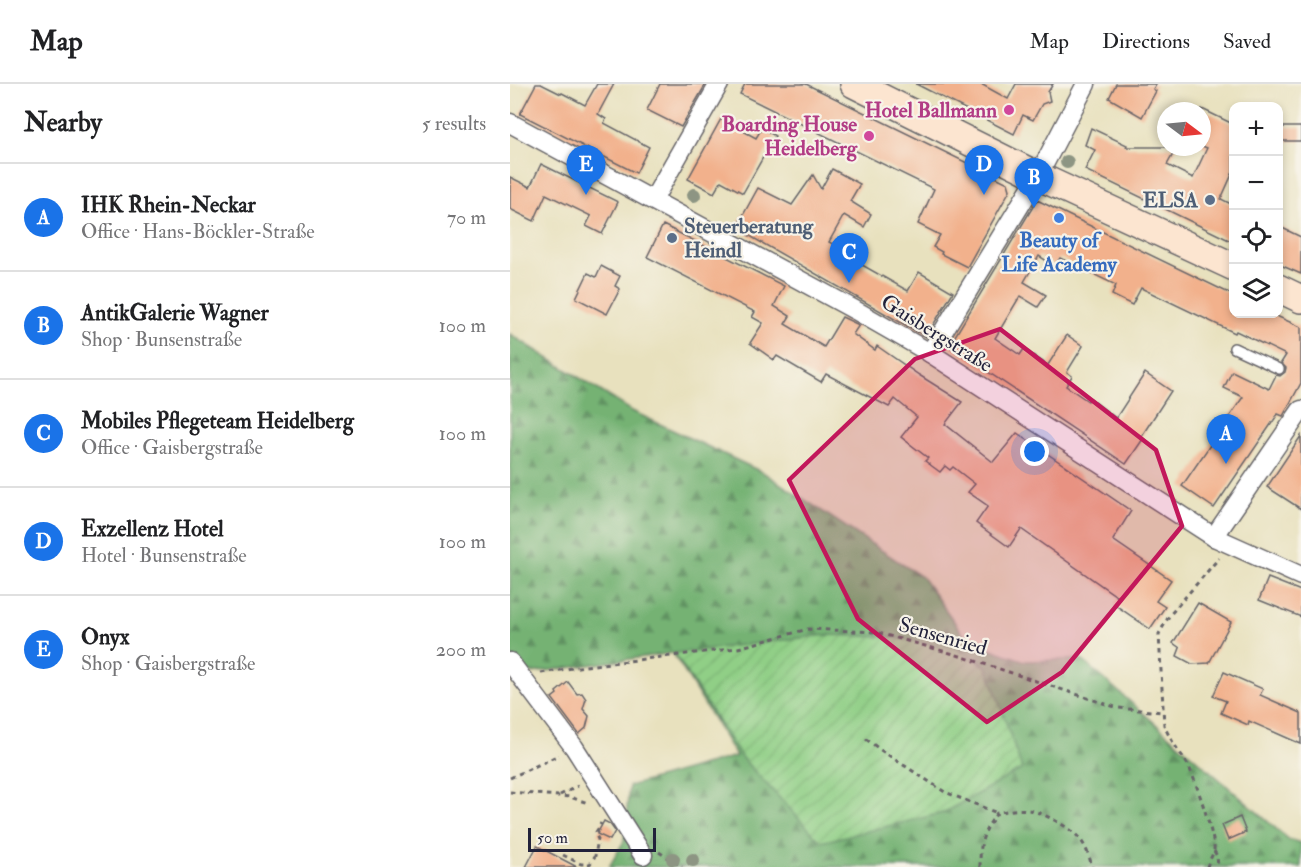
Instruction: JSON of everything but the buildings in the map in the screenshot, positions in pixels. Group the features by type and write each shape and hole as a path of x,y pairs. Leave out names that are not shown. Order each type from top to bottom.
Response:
{"main road":[{"path":"854,84 1038,176 1229,265"},
{"path":"1283,290 1301,299"}],"street":[{"path":"653,200 719,84"},
{"path":"930,353 1038,176 1086,84"},
{"name":"Gaisbergstraße","path":"510,123 855,309 930,353 1214,537 1301,576"},
{"path":"1214,537 1301,410"},
{"path":"510,662 574,747 610,815 643,855"}],"lane":[{"path":"1234,348 1279,369"}],"path":[{"path":"1218,867 1209,825 1195,780 1189,766 1169,736 1162,712 1159,634 1169,616 1231,546"},
{"name":"Sensenried","path":"522,676 738,648 808,629 875,632 946,652 1118,708 1162,712"},
{"path":"866,739 882,752 945,792 996,813 1013,809 1038,811 1075,831 1088,850 1092,867"},
{"path":"510,778 567,750"},
{"path":"559,796 587,781"},
{"path":"510,792 559,796 581,801 610,815 595,834 598,836 597,848 590,864 581,864 562,855"},
{"path":"980,867 983,831 996,813"},
{"path":"1207,867 1214,851"}],"highlighted area":[{"path":"1000,329 1156,450 1182,526 1062,672 987,722 858,619 789,480 915,359"}],"green space":[{"path":"510,334 632,411 764,473 922,577 968,641 1025,661 1081,659 1288,839 1301,843 1301,867 609,867 624,841 629,786 736,756 673,653 525,674 510,655"},
{"path":"826,635 891,637 956,648 987,667 1022,769 943,813 821,842 741,757 674,653"}],"place":[{"name":"Hotel Ballmann","path":"1009,110"},
{"name":"Boarding House Heidelberg","path":"869,136"},
{"name":"Onyx","path":"586,195"},
{"name":"Exzellenz Hotel","path":"984,195"},
{"name":"ELSA","path":"1210,200"},
{"name":"AntikGalerie Wagner","path":"1034,208"},
{"name":"Beauty of Life Academy","path":"1059,218"},
{"name":"Steuerberatung Heindl","path":"672,238"},
{"name":"Mobiles Pflegeteam Heidelberg","path":"849,283"},
{"name":"IHK Rhein-Neckar","path":"1226,464"}]}
